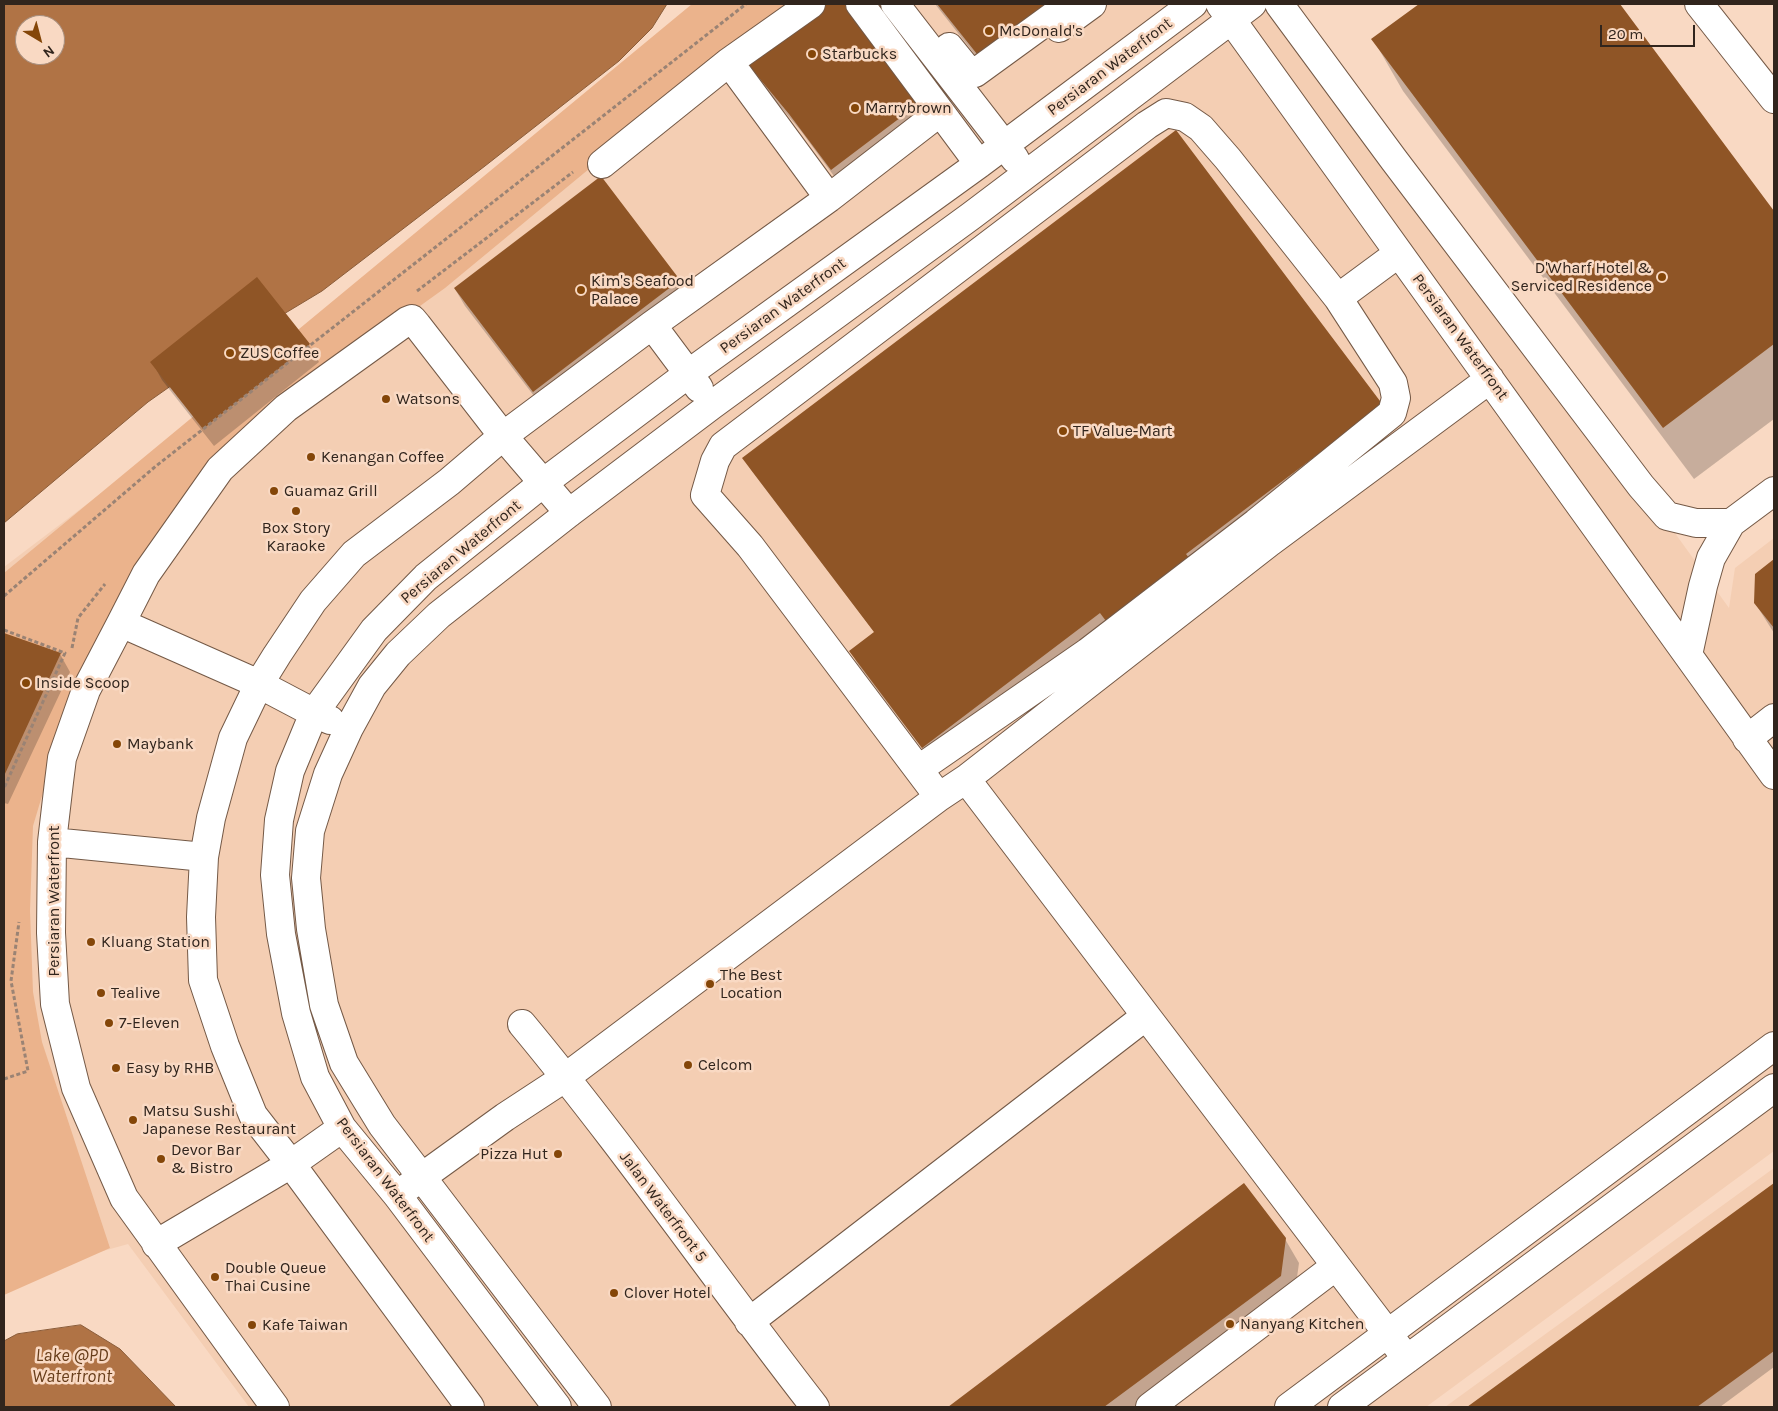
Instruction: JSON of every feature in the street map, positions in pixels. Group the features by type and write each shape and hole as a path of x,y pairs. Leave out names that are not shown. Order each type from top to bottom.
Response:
{"street":[{"path":"591,166 729,62 811,4"},
{"path":"860,4 939,113 979,164"},
{"path":"895,4 1026,174"},
{"path":"915,4 971,74 1070,4"},
{"path":"966,95 1092,4"},
{"name":"Persiaran Waterfront","path":"556,1407 397,1195 342,1128 315,1077 296,1013 281,934 275,875 279,820 290,771 314,713 374,630 426,577 543,483 688,374 979,164 1193,4"},
{"path":"1279,4 1412,184 1641,486 1667,516 1696,524 1731,523"},
{"path":"1699,4 1774,99"},
{"name":"Persiaran Waterfront","path":"598,1407 382,1124 344,1063 324,1005 306,878 310,831 328,774 349,728 372,686 398,654 439,615 569,513 712,405 971,216 1235,9 1399,253 1774,775"},
{"path":"729,62 829,198"},
{"path":"470,1407 253,1115 225,1046 203,980 201,917 204,857 233,738 259,684 313,601 354,554 449,482 504,436 652,325 829,198 939,113"},
{"path":"397,1195 505,1117 566,1077 939,797 966,779 1263,532 1392,412 1396,398 1393,383 1338,298 1228,158 1201,128 1185,117 1166,113 1147,124 723,446 715,461 705,495 750,546 939,797"},
{"path":"971,216 991,243"},
{"path":"1338,298 1399,253"},
{"name":"Persiaran Waterfront","path":"275,1407 124,1198 76,1088 55,1004 51,933 52,842 62,758 86,690 146,574 220,469 286,408 412,319 504,436"},
{"path":"652,325 712,405"},
{"path":"919,768 1263,532 1490,380"},
{"path":"504,436 569,513"},
{"path":"1688,655 1711,558 1731,523 1774,491"},
{"path":"120,623 259,684 314,713 349,728"},
{"path":"1747,739 1774,718"},
{"path":"966,779 1407,1359"},
{"path":"52,842 204,857"},
{"path":"749,1322 1146,1016"},
{"name":"Jalan Waterfront 5","path":"522,1024 566,1077 815,1407"},
{"path":"1289,1407 1774,1046"},
{"path":"1342,1407 1774,1088"},
{"path":"156,1244 291,1164 342,1128"},
{"path":"1150,1407 1336,1266"}],"path":[{"path":"4,596 156,466 746,4"},
{"path":"413,294 591,166"},
{"path":"70,655 78,618 109,579"},
{"path":"4,630 65,653 4,788"},
{"path":"4,1079 28,1071 11,981 20,913"}],"shaded area":[{"path":"692,4 806,4 595,164 445,288 281,406 217,467 59,739 33,826 30,911 33,992 42,1042 110,1248 4,1295 4,573"},
{"path":"746,4 1293,4 1729,608 1735,568 1774,538 1774,1151 1426,1407 249,1407 128,1244 4,1279 4,567"},
{"path":"1774,1168 1774,1407 1445,1407"}],"water":[{"path":"4,4 667,4 652,28 619,61 322,291 209,359 148,402 4,523"},
{"name":"Lake @PD Waterfront","path":"81,1325 120,1349 176,1407 4,1407 4,1341 17,1334"}],"building":[{"path":"819,4 847,4 921,102 831,170 789,114 745,61"},
{"name":"McDonald's","path":"937,4 1057,4 981,59"},
{"name":"D'Wharf Hotel & Serviced Residence","path":"1419,4 1620,4 1774,211 1774,344 1663,428 1371,39"},
{"name":"TF Value-Mart","path":"1176,130 1383,405 1186,554 1195,566 1112,629 1100,613 922,748 849,651 874,632 742,458"},
{"path":"601,176 680,280 533,392 454,288"},
{"name":"ZUS Coffee","path":"257,277 310,344 203,429 150,362"},
{"path":"1774,559 1774,628 1754,603 1755,574"},
{"name":"Inside Scoop","path":"4,633 61,653 4,776"},
{"path":"1244,1183 1286,1238 1281,1276 1104,1407 948,1407"},
{"path":"1774,1183 1774,1351 1697,1407 1467,1407"}],"place":[{"name":"McDonald's","path":"989,31"},
{"name":"Starbucks","path":"812,54"},
{"name":"Marrybrown","path":"855,108"},
{"name":"D'Wharf Hotel & Serviced Residence","path":"1662,277"},
{"name":"Kim's Seafood Palace","path":"581,290"},
{"name":"ZUS Coffee","path":"230,353"},
{"name":"Watsons","path":"386,399"},
{"name":"TF Value-Mart","path":"1063,431"},
{"name":"Kenangan Coffee","path":"311,457"},
{"name":"Guamaz Grill","path":"274,491"},
{"name":"Box Story Karaoke","path":"296,511"},
{"name":"Inside Scoop","path":"26,683"},
{"name":"Maybank","path":"117,744"},
{"name":"Kluang Station","path":"91,942"},
{"name":"The Best Location","path":"710,984"},
{"name":"Tealive","path":"101,993"},
{"name":"7-Eleven","path":"109,1023"},
{"name":"Celcom","path":"688,1065"},
{"name":"Easy by RHB","path":"116,1068"},
{"name":"Matsu Sushi Japanese Restaurant","path":"133,1120"},
{"name":"Pizza Hut","path":"558,1154"},
{"name":"Devor Bar & Bistro","path":"161,1159"},
{"name":"Double Queue Thai Cusine","path":"215,1277"},
{"name":"Clover Hotel","path":"614,1293"},
{"name":"Nanyang Kitchen","path":"1230,1324"},
{"name":"Kafe Taiwan","path":"252,1325"}]}
